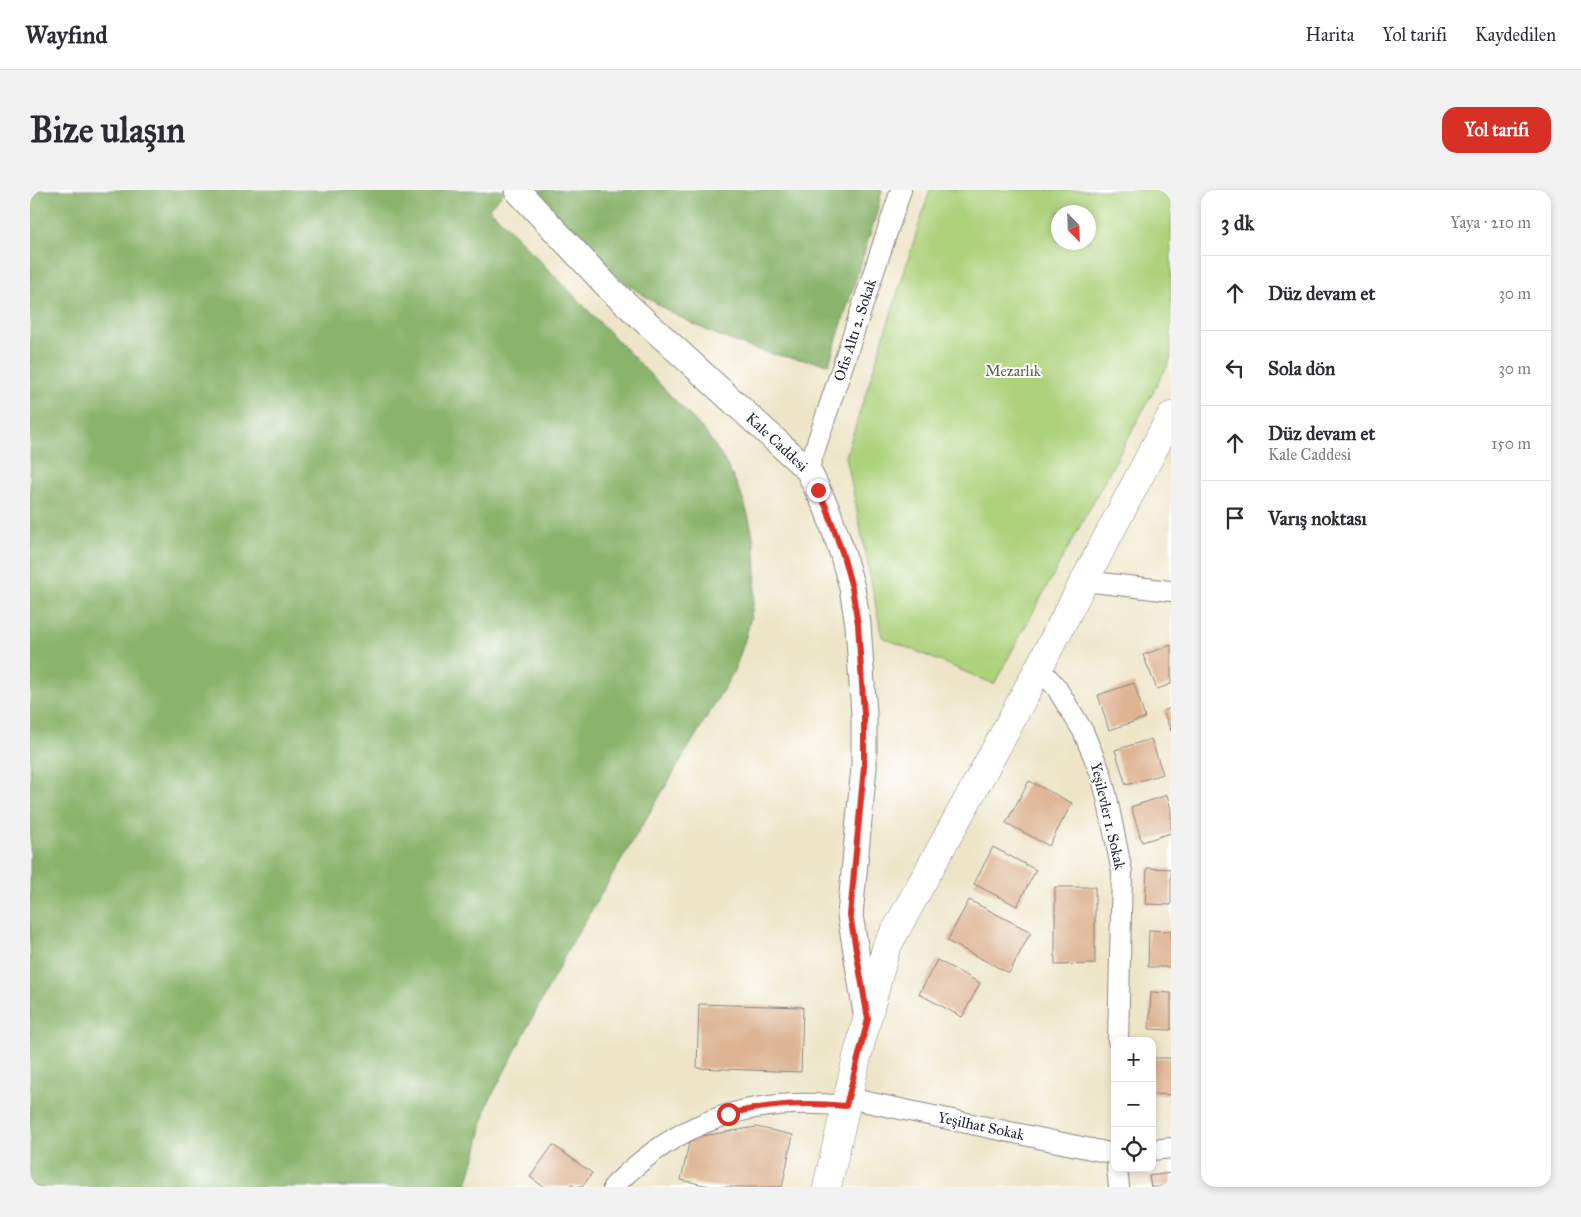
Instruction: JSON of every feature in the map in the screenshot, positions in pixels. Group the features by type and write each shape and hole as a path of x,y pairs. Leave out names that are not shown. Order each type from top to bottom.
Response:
{"main road":[{"path":"827,1187 886,948 1039,668 1171,416"}],"street":[{"name":"Kale Caddesi","path":"517,190 611,290 808,470 827,509 852,588 858,624 864,714 864,767 850,915 868,1019"},
{"name":"Ofis Altı 2. Sokak","path":"808,470 901,190"},
{"path":"1084,581 1171,592"},
{"name":"Yeşilevler 1. Sokak","path":"1039,668 1056,687 1084,730 1101,774 1109,807 1122,872 1118,1037"},
{"name":"Yeşilhat Sokak","path":"613,1187 651,1153 675,1137 701,1124 728,1114 786,1103 847,1102 1111,1153"},
{"path":"1156,1150 1171,1148"},
{"path":"1117,1172 1119,1187"}],"green space":[{"path":"30,190 506,190 489,208 702,428 722,457 738,486 748,516 754,546 756,576 753,607 745,640 733,673 569,948 487,1105 476,1154 466,1187 30,1187"},
{"path":"537,190 882,190 877,212 829,364 758,350 725,338 663,308 607,268 581,244"},
{"name":"Mezarlık","path":"930,190 1171,190 1171,359 994,684 882,637 846,456"}],"building":[{"path":"1171,645 1171,684 1157,689 1143,655"},
{"path":"1134,683 1145,718 1109,730 1098,695"},
{"path":"1171,708 1171,731 1163,711"},
{"path":"1151,739 1163,774 1126,785 1115,750"},
{"path":"1029,781 1072,803 1049,846 1006,823"},
{"path":"1167,795 1171,809 1171,833 1142,842 1131,807"},
{"path":"993,847 1036,870 1017,906 974,884"},
{"path":"1147,868 1171,869 1171,905 1145,904"},
{"path":"1055,887 1095,887 1095,964 1055,965"},
{"path":"969,900 1031,932 1009,973 947,941"},
{"path":"1149,930 1171,931 1171,967 1148,967"},
{"path":"937,960 980,983 962,1017 919,994"},
{"path":"1151,992 1171,993 1171,1030 1149,1029"},
{"path":"699,1004 803,1007 801,1072 697,1068"},
{"path":"1156,1058 1171,1058 1171,1095 1156,1094"},
{"path":"756,1127 793,1135 782,1187 714,1187 681,1180 690,1138"},
{"path":"553,1145 592,1173 582,1187 575,1187 571,1184 569,1187 544,1187 530,1177"},
{"path":"1171,1173 1171,1187 1151,1187 1149,1176"}],"route":[{"path":"728,1114 786,1103 846,1106 868,1019 850,915 864,767 864,714 858,624 852,588 842,552 827,509 818,490"}]}
